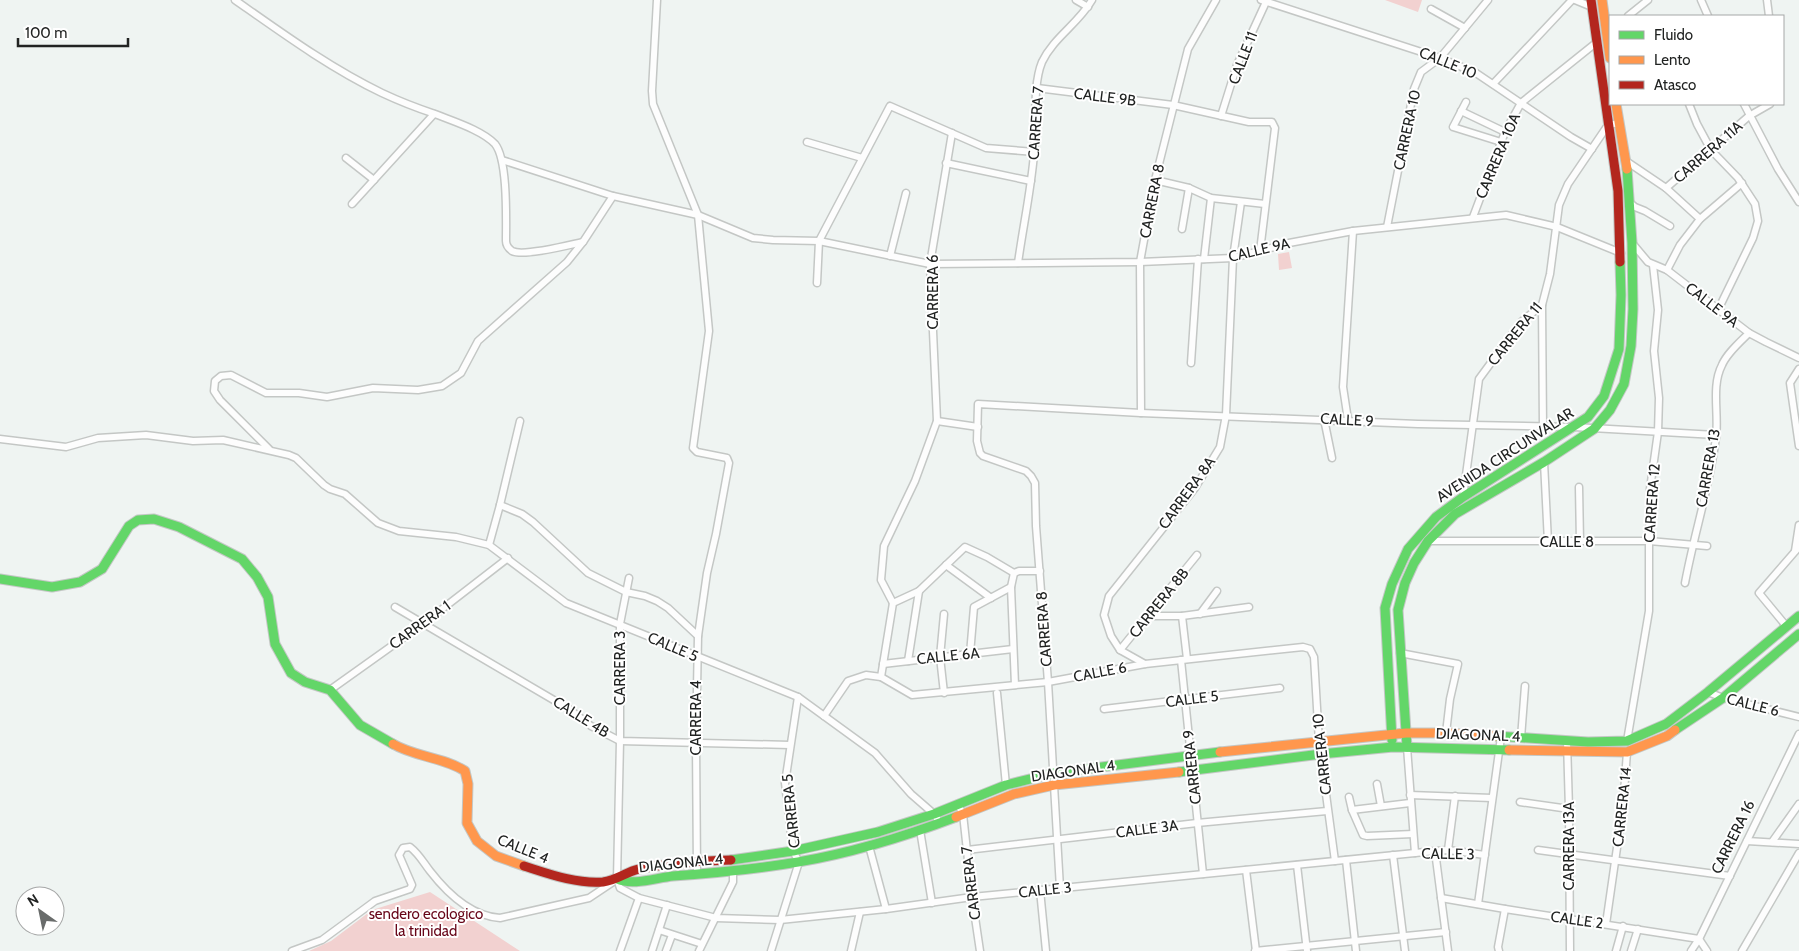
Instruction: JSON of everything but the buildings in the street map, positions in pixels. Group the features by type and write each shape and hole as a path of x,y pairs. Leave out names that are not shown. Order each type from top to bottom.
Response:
{"main road":[{"path":"1602,0 1609,31"},
{"name":"AVENIDA CIRCUNVALAR","path":"1393,747 1385,608 1392,584 1408,549 1436,517 1463,496 1588,417 1604,396 1619,349 1621,253 1616,174 1592,3"},
{"name":"AVENIDA CIRCUNVALAR","path":"1407,748 1398,610 1405,583 1414,563 1428,541 1455,514 1544,462 1594,429 1610,410 1624,384 1631,346 1633,309 1632,243 1626,161 1616,105"},
{"path":"0,579 52,587 80,582 102,569 129,526 138,520 154,519 179,527 242,559 257,577 268,597 275,644 291,673 305,682 330,690"},
{"path":"1708,692 1799,616"},
{"path":"1722,698 1799,634"},
{"name":"CALLE 4","path":"330,690 360,725 401,749 454,764 465,771 468,784 467,823 477,842 496,856 564,879 602,882 617,879"},
{"name":"DIAGONAL 4","path":"1708,692 1666,724 1627,740 1567,741 1446,733 1406,733 1191,755 1054,773 1006,785 934,814 878,832 793,851 743,859 697,861 639,869 625,873 617,879 626,883 799,862 869,846 940,823 1014,794 1054,785 1193,771 1320,754 1393,747 1627,752 1667,736 1722,698"}],"street":[{"path":"236,0 333,67 382,93 467,126 494,144 502,160 507,246 513,251 525,253 583,242"},
{"path":"657,0 653,104 698,216"},
{"path":"1076,0 1088,7"},
{"name":"CARRERA 7","path":"1018,263 1035,152 1037,88 1042,64 1060,35 1075,23 1092,0"},
{"name":"CARRERA 8","path":"1141,413 1140,262 1155,180 1188,49 1216,0"},
{"name":"CARRERA 10","path":"1387,227 1414,89 1421,72 1440,58 1488,0"},
{"path":"1493,84 1573,0 1592,3"},
{"path":"1630,15 1648,0"},
{"path":"1701,0 1708,15"},
{"path":"1767,0 1769,15"},
{"name":"CALLE 10","path":"1263,1 1440,58 1476,73 1592,149"},
{"name":"CALLE 11","path":"1221,116 1237,65 1263,1"},
{"path":"1431,9 1465,28"},
{"name":"CARRERA 10A","path":"1472,217 1505,132 1521,103 1597,42"},
{"name":"CALLE 9B","path":"1037,88 1173,105 1249,122 1272,122 1274,128 1264,204"},
{"path":"1466,102 1453,126 1501,142"},
{"path":"1689,105 1711,150 1742,183 1755,204 1758,221 1753,238 1718,310"},
{"path":"1744,105 1778,169 1799,202"},
{"path":"1749,116 1768,105"},
{"path":"817,283 818,240 890,106 986,148 1035,152"},
{"path":"1461,111 1505,132"},
{"path":"352,204 434,114"},
{"name":"CARRERA 11A","path":"1666,188 1749,116"},
{"path":"1592,149 1608,125 1619,123"},
{"name":"CARRERA 6","path":"937,421 930,264 952,134"},
{"path":"807,142 862,158"},
{"name":"CARRERA 11","path":"1463,496 1478,379 1522,322 1542,305 1550,274 1560,205 1568,184 1592,149"},
{"path":"346,158 374,180"},
{"name":"CALLE 9A","path":"502,160 613,196 698,216 753,238 818,240 930,264 1140,262 1232,258 1289,243 1352,231 1472,217 1506,215 1557,226 1621,253"},
{"path":"1626,161 1666,188 1700,218"},
{"path":"946,163 1031,181"},
{"path":"1155,180 1189,188 1211,198 1264,204 1260,251"},
{"path":"1667,270 1680,246 1700,218 1742,183"},
{"path":"1182,229 1189,188"},
{"path":"890,256 906,193"},
{"path":"270,450 214,392 215,381 221,376 231,375 266,393 299,393 328,397 373,388 418,390 442,386 461,373 478,341 567,262 583,242 613,196"},
{"path":"1191,363 1201,259 1211,198"},
{"name":"CARRERA 8A","path":"1120,650 1111,636 1104,616 1109,596 1194,488 1220,447 1226,415 1232,258 1241,202"},
{"path":"1629,202 1670,226"},
{"name":"CARRERA 4","path":"697,873 696,742 698,636 707,573 716,534 728,460 727,458 697,452 693,448 709,331 698,216"},
{"path":"1348,420 1343,387 1352,231"},
{"name":"CALLE 9A","path":"1632,243 1648,262 1667,270 1749,333 1799,358"},
{"name":"CARRERA 12","path":"1627,740 1650,611 1650,489 1658,432 1659,398 1654,351 1658,310 1653,264"},
{"path":"1542,305 1543,428"},
{"name":"CARRERA 13","path":"1685,583 1692,544 1706,492 1716,435 1718,374 1722,363 1749,333"},
{"path":"1799,369 1790,383 1799,446"},
{"name":"CARRERA 8","path":"978,404 978,448 980,453 1026,471 1035,483 1036,526 1048,682 1060,888"},
{"name":"CALLE 9","path":"978,404 1141,413 1543,428 1574,427 1716,435"},
{"path":"1324,419 1332,458"},
{"path":"489,545 520,421"},
{"path":"881,677 893,603 881,580 884,546 916,481 937,421 978,427"},
{"path":"0,439 66,447 98,438 146,435 193,441 223,440 270,450"},
{"name":"CALLE 5","path":"270,450 296,458 324,485 345,494 378,523 399,531 456,537 489,545 562,600 798,697 875,753 911,794 934,814 940,823"},
{"path":"1544,462 1548,542"},
{"path":"1579,487 1580,542"},
{"path":"500,505 522,514 533,522 588,573 626,592 657,601 668,608 698,636"},
{"path":"1787,627 1759,593 1797,549 1799,525"},
{"name":"CALLE 8","path":"1428,541 1649,541 1707,546"},
{"path":"893,603 919,591 963,549 987,557 1014,573 1020,571 1040,571"},
{"name":"CARRERA 8B","path":"1120,650 1197,555"},
{"name":"CARRERA 1","path":"330,690 424,623 508,558"},
{"path":"946,565 991,598"},
{"path":"1014,573 1010,587 1014,685"},
{"name":"CARRERA 3","path":"617,879 620,624 629,578"},
{"path":"970,654 974,606 1010,587"},
{"path":"908,661 919,591"},
{"path":"1200,614 1217,592"},
{"name":"CALLE 4B","path":"395,607 569,709 591,726 620,741 790,745"},
{"path":"1148,616 1182,616 1249,607"},
{"path":"944,614 940,657 944,693"},
{"name":"CARRERA 9","path":"1182,616 1184,700 1203,874"},
{"name":"CALLE 6","path":"824,716 848,681 866,675 881,677 912,695 1048,682 1145,664 1302,647 1310,649"},
{"name":"CALLE 6A","path":"883,664 1013,649"},
{"name":"CARRERA 10","path":"1310,649 1314,657 1320,754 1335,861"},
{"path":"1120,650 1145,664"},
{"path":"1400,653 1458,664 1450,699 1446,733"},
{"path":"1521,738 1525,686"},
{"name":"CALLE 5","path":"1104,709 1280,688"},
{"name":"CALLE 6","path":"1708,692 1722,698 1799,717"},
{"path":"997,693 1006,785"},
{"name":"CARRERA 5","path":"771,951 799,862 793,851 785,783 798,697"},
{"name":"CARRERA 16","path":"1691,951 1699,939 1799,734"},
{"path":"1478,904 1501,737"},
{"name":"CARRERA 13A","path":"1567,741 1570,951"},
{"path":"1407,748 1415,853"},
{"name":"CARRERA 14","path":"1606,924 1623,806 1627,752"},
{"path":"1377,784 1382,806"},
{"path":"1410,795 1492,798"},
{"path":"1448,850 1454,796"},
{"path":"1349,797 1352,810 1363,835 1413,834"},
{"path":"1520,802 1569,809"},
{"path":"1352,810 1410,803"},
{"name":"CARRERA 7","path":"958,804 962,814 980,951"},
{"path":"1772,842 1799,804"},
{"name":"CALLE 3A","path":"967,850 1197,823 1327,811"},
{"path":"920,830 932,903"},
{"path":"1747,841 1799,844"},
{"path":"869,846 886,909"},
{"path":"292,951 322,940 375,901 410,889 412,885 399,855 403,848 410,847 418,854 442,885 467,907 493,918 589,898 617,879"},
{"name":"CALLE 3","path":"617,879 620,888 639,898 716,918 780,920 886,909 972,897 1435,851 1448,850 1485,855"},
{"path":"1538,850 1730,876"},
{"path":"1435,851 1448,951"},
{"path":"1742,951 1799,853"},
{"path":"1392,855 1405,951"},
{"path":"1346,860 1356,951"},
{"path":"1297,865 1307,949"},
{"path":"1246,870 1256,951 1307,949 1355,941 1446,932"},
{"path":"659,930 701,948 733,882 733,871"},
{"path":"1040,890 1046,951"},
{"path":"620,951 639,898"},
{"name":"CALLE 2","path":"1441,898 1699,939"},
{"path":"652,951 667,905"},
{"path":"1499,951 1498,947 1505,909"},
{"path":"851,951 860,912"},
{"path":"1616,951 1623,926"},
{"path":"1631,951 1638,928"},
{"path":"666,951 672,934"},
{"path":"1699,939 1707,951"}],"green space":[{"path":"1385,0 1422,0 1418,12"},
{"path":"1289,252 1292,268 1279,270 1278,254"},
{"name":"sendero ecologico la trinidad","path":"430,892 520,951 309,951 331,941 372,910"}],"traffic: fast":[{"path":"1407,747 1398,610 1405,583 1414,563 1428,541 1455,514 1544,462 1594,429 1610,410 1624,384 1631,346 1633,309 1632,243 1627,169"},
{"path":"1392,740 1385,608 1392,584 1408,549 1436,517 1463,497 1588,417 1604,396 1619,349 1620,262"},
{"path":"0,579 52,587 80,582 102,569 129,526 138,520 154,519 179,527 242,559 257,577 268,597 275,644 291,673 305,682 330,690 360,725 393,744"},
{"path":"1496,736 1588,742 1627,741 1666,724 1708,692 1799,616"},
{"path":"1675,730 1723,698 1799,634"},
{"path":"1179,772 1393,747 1509,750"},
{"path":"731,860 793,851 878,832 934,814 1006,785 1054,773 1220,752"},
{"path":"617,879 637,882 673,876 736,871 798,862 879,843 956,817"}],"traffic: slow":[{"path":"1602,0 1609,51"},
{"path":"1616,105 1627,169"},
{"path":"1509,750 1627,752 1667,736 1675,730"},
{"path":"1220,752 1406,733 1496,736"},
{"path":"393,744 410,752 448,763 465,771 468,784 467,823 477,841 496,856 524,866"},
{"path":"956,817 1014,794 1054,785 1179,772"}],"traffic: jam":[{"path":"1591,0 1618,191 1620,262"},
{"path":"524,866 573,880 603,882 613,880 634,870 650,867 731,860"}]}
